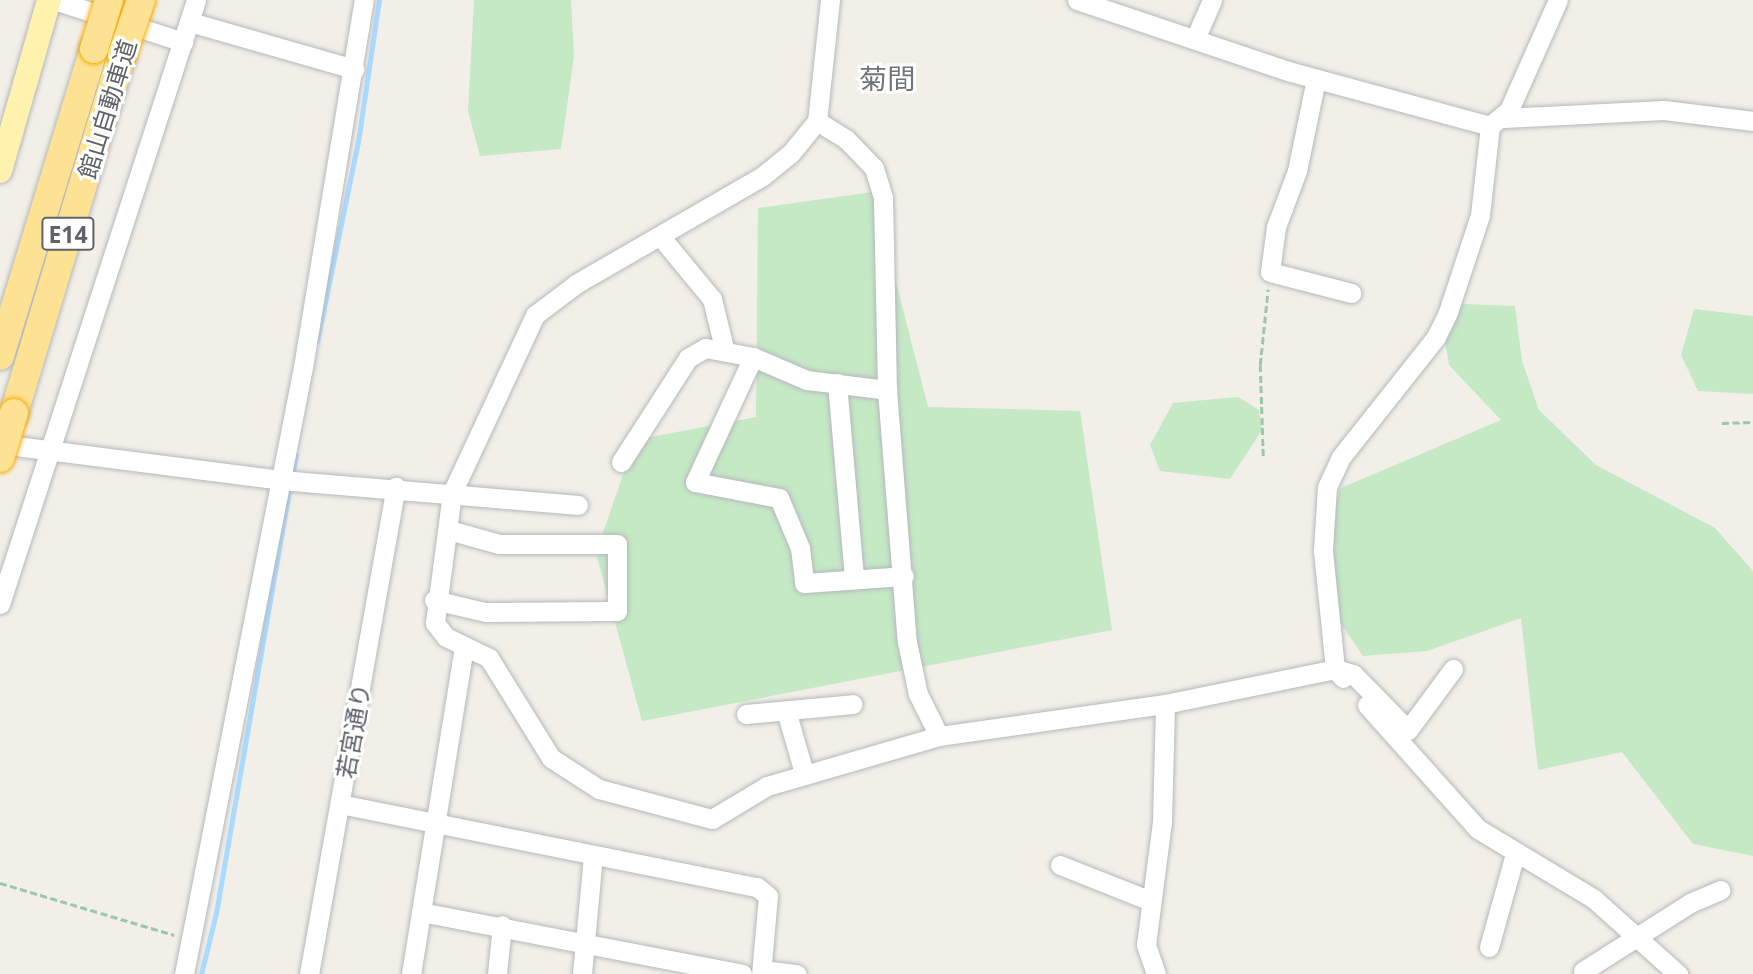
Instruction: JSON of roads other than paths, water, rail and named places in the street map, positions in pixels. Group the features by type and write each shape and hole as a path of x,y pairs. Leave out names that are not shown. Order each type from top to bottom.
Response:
{"highway":[{"name":"館山自動車道","path":"0,356 109,0"},
{"name":"館山自動車道","path":"0,458 141,0"}],"main road":[{"path":"0,171 52,0"}],"street":[{"path":"52,0 183,42"},
{"path":"0,604 47,449 196,0"},
{"path":"184,974 281,480 364,0"},
{"path":"830,0 817,121 791,153 761,177 576,284 535,315 452,493 449,530 434,600 435,623 446,637 489,658 551,758 599,789 712,819 767,786 804,773 939,736 1165,704 1335,669 1353,674 1408,730 1453,669"},
{"path":"1195,39 1212,0"},
{"path":"1558,0 1497,122 1480,215 1448,312 1436,337 1341,457 1327,487 1322,550 1335,669 1478,829 1515,854 1594,899 1634,938 1678,974"},
{"path":"1087,1 1316,79 1497,122 1664,110 1753,121"},
{"path":"190,22 354,69"},
{"path":"1316,79 1297,171 1276,228 1270,272 1351,293"},
{"path":"817,121 846,139 874,168 883,198 887,390 904,576 907,642 918,694 939,736"},
{"path":"660,236 712,299 724,348"},
{"path":"621,462 688,358 705,348 724,348 753,357 807,380 887,390"},
{"path":"753,357 695,482 779,498 800,548 804,583 904,576"},
{"path":"836,383 854,579"},
{"path":"0,444 281,480 396,487 578,505"},
{"name":"若宮通り","path":"309,974 396,487"},
{"path":"434,600 485,612 617,611 617,544 499,544 449,530"},
{"path":"411,974 464,646"},
{"path":"746,714 787,714 853,704"},
{"path":"1156,974 1146,945 1162,821 1165,704"},
{"path":"787,714 804,773"},
{"path":"340,804 757,887 768,896 761,972 797,974"},
{"path":"1489,947 1515,854"},
{"path":"582,974 593,856"},
{"path":"1060,865 1151,901"},
{"path":"1583,971 1634,938 1720,890"},
{"path":"421,912 585,942 671,968 742,974"},
{"path":"497,974 502,925"}],"waterway":[{"path":"317,341 358,142 379,0"},
{"path":"292,475 296,454"},
{"path":"201,974 216,913 290,485"}],"district":[{"name":"菊間","path":"887,78"}]}
